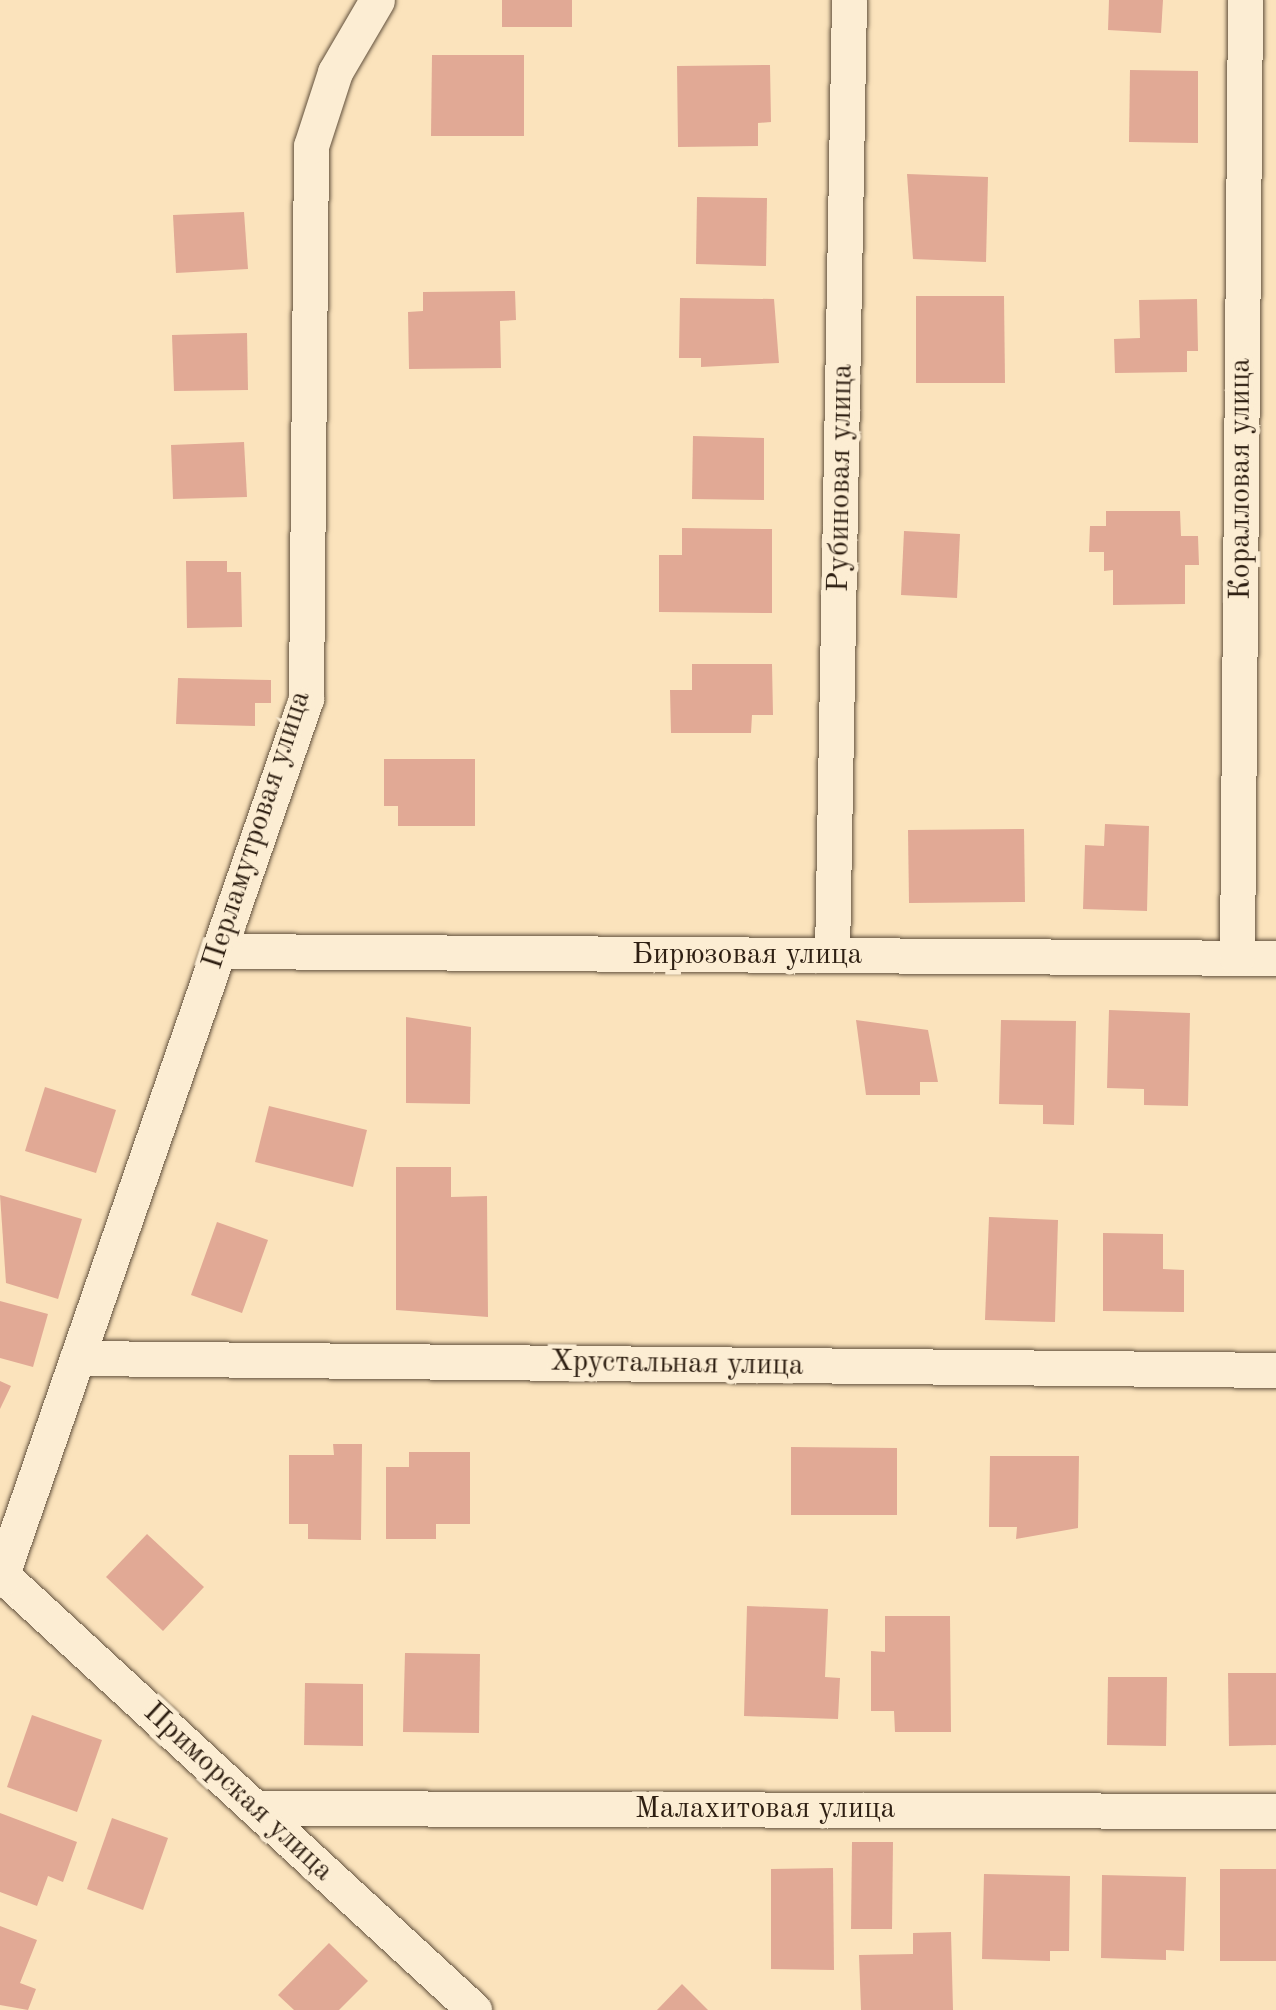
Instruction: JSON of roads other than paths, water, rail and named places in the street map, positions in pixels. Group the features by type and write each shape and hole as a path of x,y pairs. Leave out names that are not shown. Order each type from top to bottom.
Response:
{"street":[{"name":"Перламутровая улица","path":"1,1577 306,699 310,146 334,72 377,0"},
{"name":"Рубиновая улица","path":"832,955 850,0"},
{"name":"Коралловая улица","path":"1236,957 1245,0"},
{"name":"Бирюзовая улица","path":"219,951 1276,958"},
{"name":"Хрустальная улица","path":"77,1358 1276,1370"},
{"name":"Приморская улица","path":"1,1577 474,2010"},
{"name":"Малахитовая улица","path":"255,1808 1276,1810"}]}
